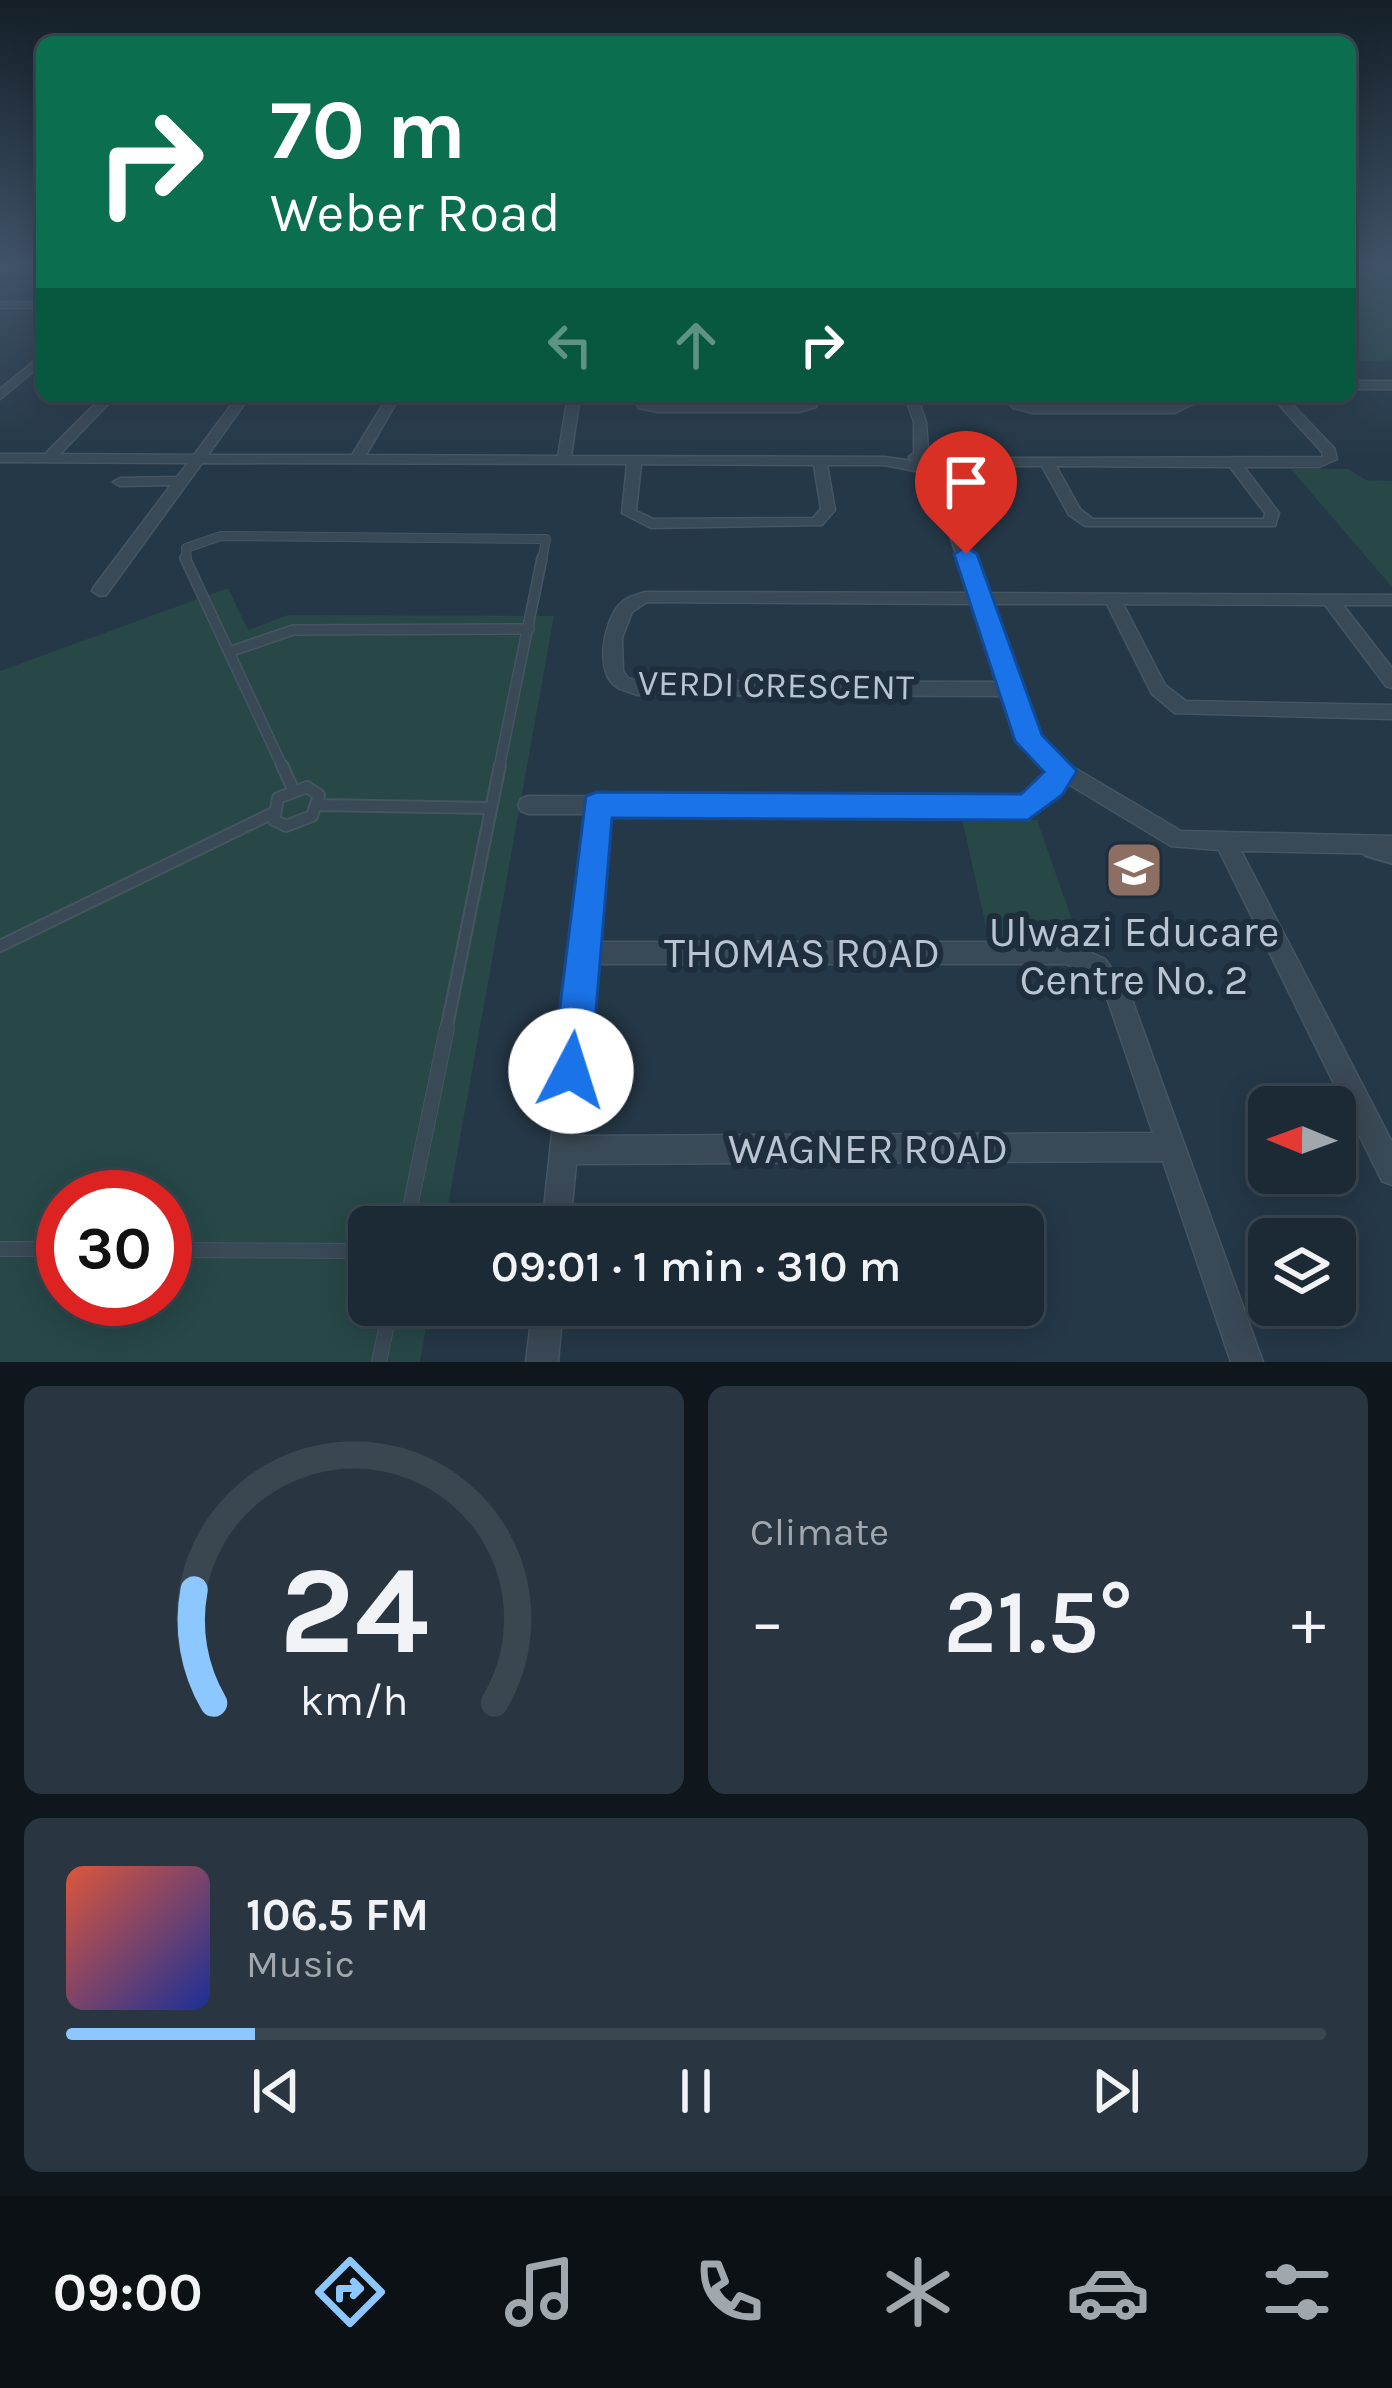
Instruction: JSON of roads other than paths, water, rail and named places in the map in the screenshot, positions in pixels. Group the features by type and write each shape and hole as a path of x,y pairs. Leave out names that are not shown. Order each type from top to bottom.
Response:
{"street":[{"path":"0,395 36,363"},
{"path":"1356,385 1392,385"},
{"path":"1371,385 1392,403"},
{"path":"47,460 104,402"},
{"path":"100,591 240,402"},
{"path":"356,460 390,402"},
{"path":"564,459 573,402"},
{"path":"642,402 657,408 805,407 809,402"},
{"path":"913,402 920,422 946,461 951,511"},
{"path":"1015,402 1032,409 1175,409 1186,402"},
{"path":"0,458 1330,459 1329,451 1283,402"},
{"path":"920,422 922,461 951,511 1030,741 1062,771 1169,837 1226,843 1392,844"},
{"path":"634,461 629,513 651,524 817,522 828,513 820,461"},
{"path":"1047,462 1074,512 1090,523 1270,523 1273,513 1233,462"},
{"path":"120,482 182,481"},
{"name":"VERDI CRESCENT","path":"980,598 639,598 620,610 612,667 617,678 637,688 1011,689"},
{"path":"980,598 1392,600"},
{"path":"1112,598 1158,689 1182,708 1392,712"},
{"path":"1329,599 1392,681"},
{"path":"528,805 1028,807 1040,800 1062,771"},
{"path":"558,1206 597,805"},
{"path":"1226,843 1392,1171"},
{"name":"THOMAS ROAD","path":"583,952 1078,956 1105,974 1118,994 1246,1362"},
{"name":"WAGNER ROAD","path":"563,1150 1172,1147"},
{"path":"542,1362 546,1326"}],"lane":[{"path":"293,789 183,554 192,544 221,536 539,537 547,544 410,1206"},
{"path":"229,652 293,630 529,629"},
{"path":"0,946 272,814 278,798 293,789 314,790 319,805"},
{"path":"319,805 491,808"},
{"path":"272,814 279,824 294,825 312,816 319,805"},
{"path":"1345,844 1392,858"},
{"path":"1241,939 1274,938"},
{"path":"0,1249 36,1250"},
{"path":"192,1250 348,1251"},
{"path":"379,1362 387,1326"}],"place":[{"name":"Ulwazi Educare Centre No. 2","path":"1134,870"}]}
